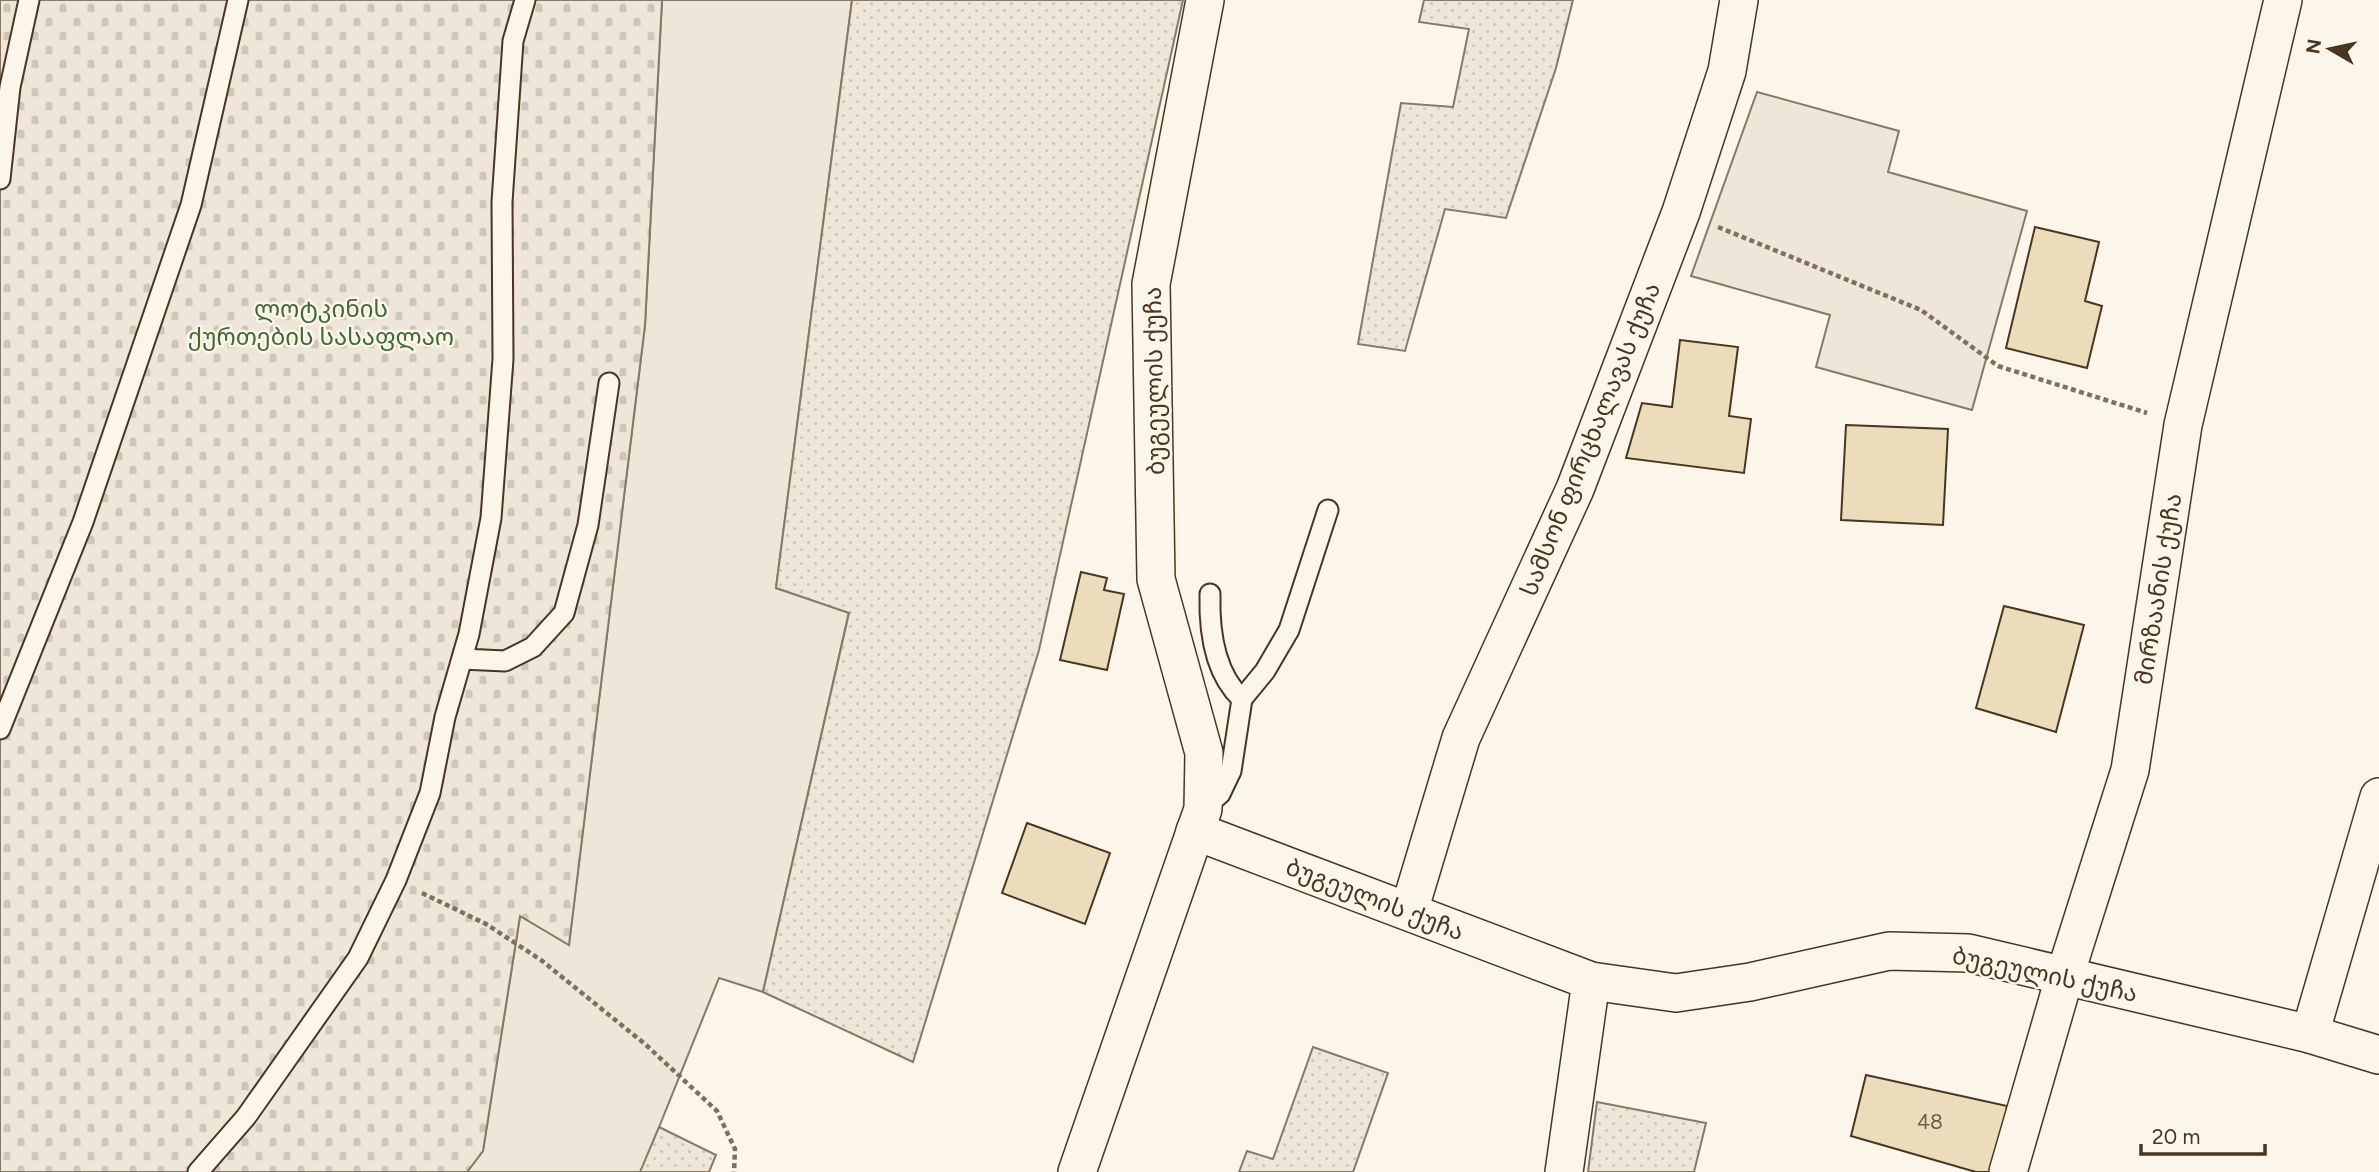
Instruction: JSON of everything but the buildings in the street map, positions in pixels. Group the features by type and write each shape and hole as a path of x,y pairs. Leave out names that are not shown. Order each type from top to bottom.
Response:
{"street":[{"name":"ბუგეულის ქუჩა","path":"1205,0 1151,284 1156,579 1204,753 1199,820 1409,911 1591,981 1676,993 1750,982 1889,951 1968,953 2310,1034 2379,1055"},
{"name":"სამსონ ფირცხალავას ქუჩა","path":"1409,911 1461,738 1575,489 1681,212 1727,71 1739,0"},
{"name":"მირზაანის ქუჩა","path":"2008,1172 2065,975 2130,770 2183,425 2283,0"},
{"path":"2310,1034 2379,797"},
{"path":"1077,1172 1199,820"},
{"path":"1564,1172 1591,981"}],"lane":[{"path":"0,179 10,87 29,0"},
{"path":"0,729 83,522 191,205 238,0"},
{"path":"198,1172 246,1117 358,958 396,880 430,793 445,717 462,659 491,518 503,359 503,188 513,41 525,0"},
{"path":"462,659 505,661 533,647 564,613 588,525 609,383"},
{"path":"1199,820 1220,794 1231,771 1242,699 1265,671 1289,630 1328,510"},
{"path":"1210,594 1212,634 1221,669 1231,688 1242,699"}],"path":[{"path":"1681,212 1921,310 1998,366 2183,425"},
{"path":"396,880 486,924 541,960 645,1044 717,1111 735,1149 734,1172"}],"green space":[{"name":"ლოტკინის ქურთების სასაფლაო","path":"0,0 662,0 645,325 569,945 520,916 483,1151 467,1172 0,1172"},
{"path":"662,0 852,0 776,588 849,612 763,992 719,978 641,1172 467,1172 483,1150 520,916 569,944 645,325"},
{"path":"852,0 1183,0 1039,650 913,1062 763,992 849,613 776,588"},
{"path":"1424,0 1573,0 1556,68 1506,218 1445,209 1405,351 1358,344 1401,103 1453,107 1469,29 1419,22"},
{"path":"1757,92 1899,131 1888,172 2027,211 1972,410 1816,367 1830,315 1691,276"},
{"path":"1313,1047 1388,1073 1353,1172 1239,1172 1247,1151 1273,1159"},
{"path":"1597,1102 1706,1123 1694,1172 1588,1172"},
{"path":"659,1127 716,1155 709,1172 640,1172"}]}
